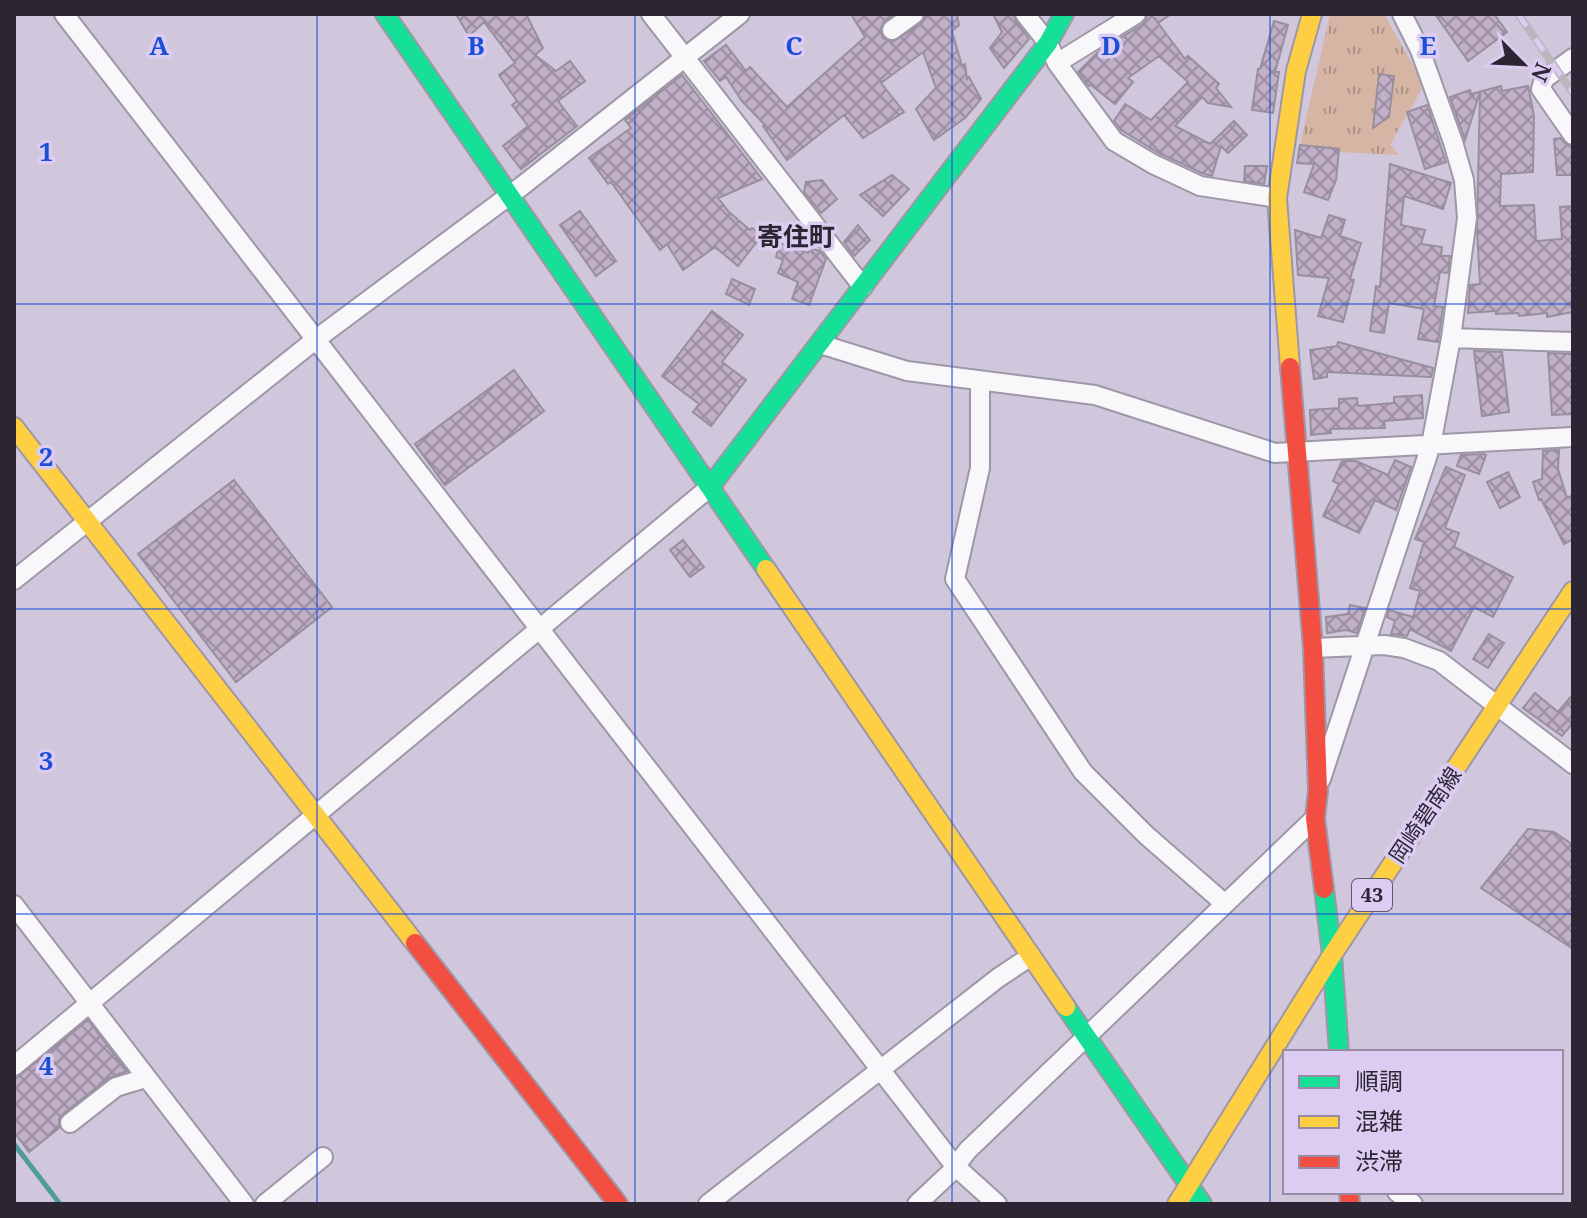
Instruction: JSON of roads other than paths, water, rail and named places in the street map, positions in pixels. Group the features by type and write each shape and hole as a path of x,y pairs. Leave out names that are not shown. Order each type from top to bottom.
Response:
{"street":[{"path":"64,14 955,1166 997,1204"},
{"path":"385,14 1202,1204"},
{"path":"651,14 863,287"},
{"path":"14,580 315,340 509,195 740,14"},
{"path":"892,30 914,14"},
{"path":"1025,14 1114,141 1200,186 1277,198"},
{"path":"14,1066 710,487 1048,43 1064,14"},
{"path":"1057,63 1136,14"},
{"path":"1312,14 1296,71 1277,198 1313,648 1318,791 1315,818 1332,955 1339,1050"},
{"path":"1318,791 1431,445 1451,338 1467,218 1464,180 1420,50 1402,14"},
{"path":"1573,58 1544,79 1541,89 1573,135"},
{"path":"1451,338 1573,342"},
{"path":"820,344 907,371 1095,395 1275,453 1573,437"},
{"path":"980,380 980,468 955,579 1083,772 1146,835 1224,903"},
{"path":"14,427 618,1204"},
{"name":"岡崎碧南線","path":"1177,1204 1332,955 1573,591"},
{"path":"1313,648 1384,645 1404,648 1439,661 1573,764"},
{"path":"917,1204 968,1150 1315,818"},
{"path":"14,905 244,1204"},
{"path":"708,1204 998,978 1031,956"},
{"path":"70,1123 116,1087 146,1078"},
{"path":"265,1204 323,1157"}],"waterway":[{"path":"14,1144 60,1204"}],"railway":[{"path":"1518,14 1573,93"}],"district":[{"name":"寄住町","path":"796,237"}]}
